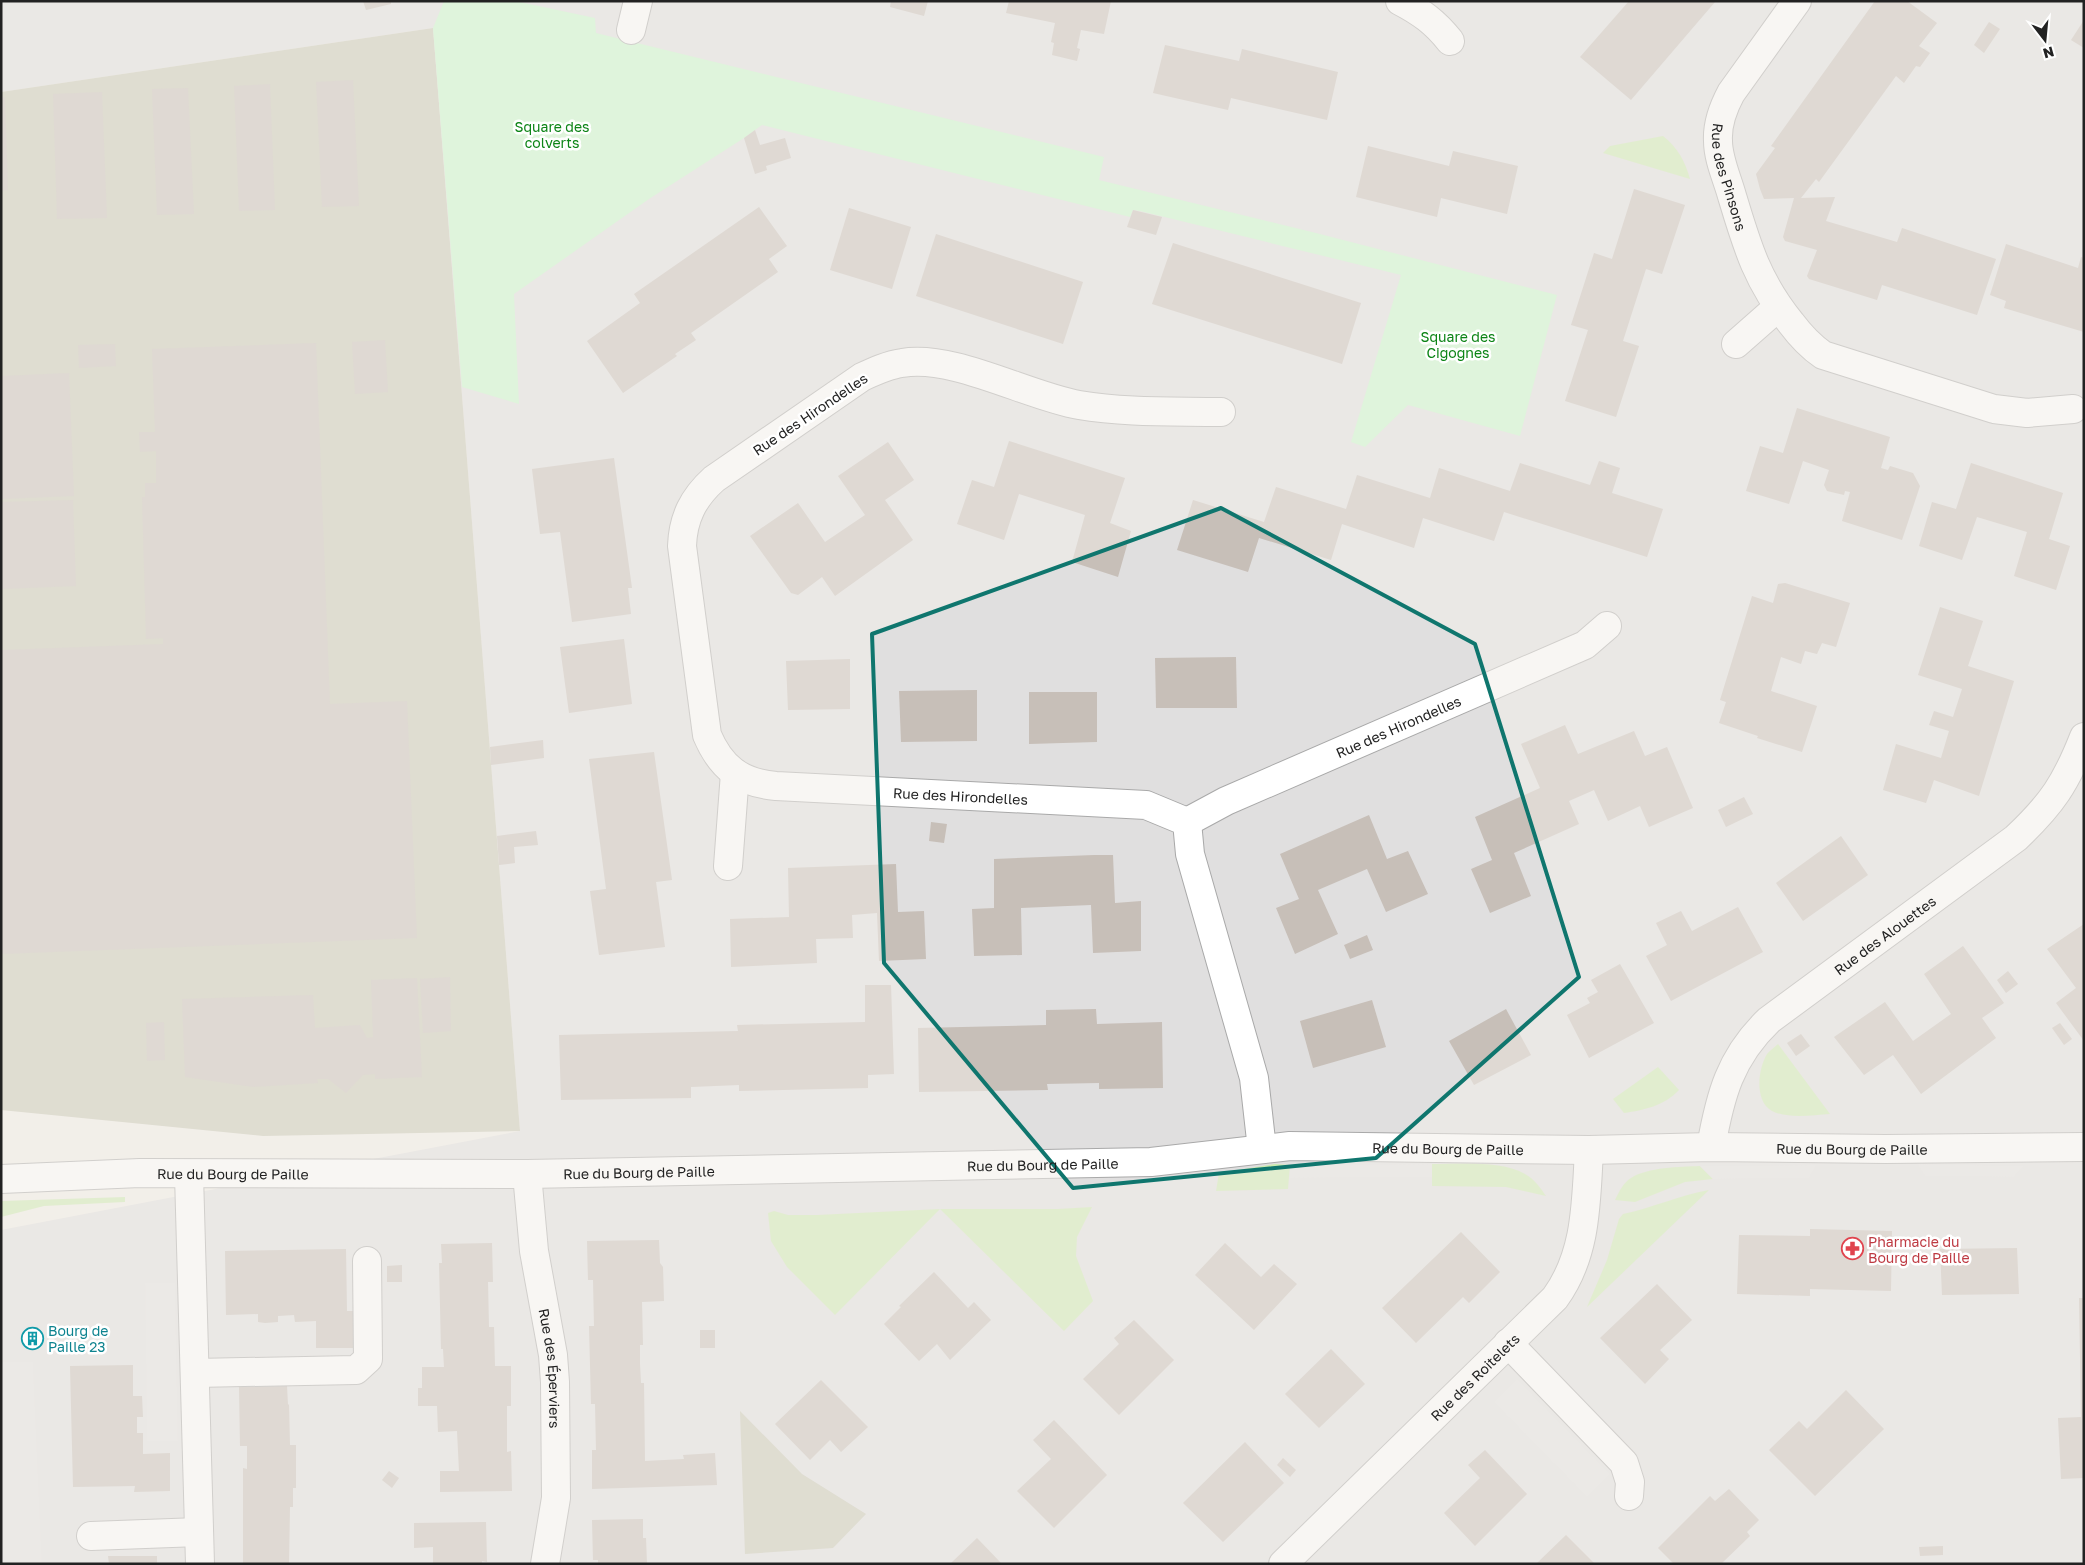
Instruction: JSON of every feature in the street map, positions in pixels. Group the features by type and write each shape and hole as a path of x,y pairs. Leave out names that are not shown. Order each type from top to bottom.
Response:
{"street":[{"path":"631,30 638,1"},
{"name":"Rue des Pinsons","path":"1797,1 1731,93 1719,124 1720,158 1748,248 1760,279 1778,307 1813,348 1823,355 1994,409 2027,413 2073,409"},
{"path":"1414,5 1437,24 1450,41"},
{"path":"1736,344 1778,307"},
{"name":"Rue des Hirondelles","path":"1221,412 1108,410 1077,405 951,366 927,362 903,362 882,368 862,377 719,476 702,490 692,504 682,531 682,546 707,735 713,750 734,773 762,785 1146,805 1187,822 1226,801 1585,645 1608,626"},
{"name":"Rue des Alouettes","path":"1710,1147 1718,1107 1731,1071 1753,1036 1769,1020 2016,838 2036,819 2054,797 2070,772 2084,737"},
{"path":"728,866 734,773"},
{"path":"1187,822 1190,854 1254,1078 1262,1149"},
{"name":"Rue du Bourg de Paille","path":"1,1179 140,1173 189,1175 527,1174 1151,1162 1290,1146 1589,1150 1710,1147 1886,1149 2084,1147"},
{"name":"Rue des Roitelets","path":"1283,1564 1555,1298 1574,1267 1585,1211 1589,1150"},
{"name":"Rue des Éperviers","path":"527,1174 534,1251 553,1355 555,1382 556,1498 545,1564"},
{"path":"189,1175 200,1564"},
{"path":"195,1373 356,1370 368,1359 367,1260"},
{"path":"1508,1343 1624,1464 1630,1482 1628,1496"},
{"path":"91,1536 199,1532"}],"highlighted area":[{"path":"1221,508 1475,644 1579,977 1376,1158 1073,1188 884,963 872,634"}],"shaded area":[{"path":"1,1 2084,1 2084,1564 1,1564 1,1230 520,1131 433,28 1,92"},
{"path":"433,28 520,1131 263,1136 1,1110 1,92"},
{"path":"1432,1164 1432,1177 1290,1178 1290,1165"},
{"path":"1917,1164 2024,1166 2014,1177 1925,1176"},
{"path":"1816,1165 1809,1178 1713,1179 1700,1166"},
{"path":"145,1283 175,1283 178,1441 147,1441"},
{"path":"1,1362 33,1362 42,1564 1,1564"},
{"path":"1517,1379 1610,1474 1587,1497 1494,1402"},
{"path":"740,1411 802,1474 866,1514 833,1548 745,1554"}],"green space":[{"path":"444,1 515,1 595,18 596,33 1104,157 1099,180 1557,295 1520,436 1408,405 1365,447 1351,442 1401,275 1140,211 1133,210 1130,217 762,125 649,199 514,294 519,404 462,387 433,28"},
{"path":"1663,136 1680,155 1690,179 1603,153 1610,146"},
{"path":"1778,1044 1830,1114 1785,1115 1772,1111 1766,1106 1760,1093 1761,1068 1767,1054"},
{"path":"1658,1067 1679,1090 1660,1104 1624,1113 1613,1099"},
{"path":"1275,1164 1290,1165 1288,1189 1216,1191 1219,1173"},
{"path":"1432,1164 1480,1164 1515,1170 1531,1178 1546,1196 1506,1187 1432,1186"},
{"path":"1700,1166 1713,1179 1685,1182 1635,1202 1615,1200 1626,1182 1638,1174 1664,1168"},
{"path":"1709,1190 1587,1307 1607,1260 1619,1219 1623,1214"},
{"path":"125,1197 125,1202 44,1206 1,1217 1,1201"},
{"path":"1092,1207 1077,1237 1076,1256 1093,1301 1064,1331 940,1209 1058,1209"},
{"path":"940,1209 835,1315 787,1267 771,1241 768,1213 774,1211 788,1215 817,1215"}],"building":[{"path":"363,1 391,1 391,4 366,10"},
{"path":"891,1 928,1 924,16 890,7"},
{"path":"1009,1 1111,1 1104,34 1081,30 1077,48 1080,49 1077,61 1052,55 1054,43 1051,42 1055,23 1006,13"},
{"path":"1629,1 1715,2 1631,100 1580,57"},
{"path":"1875,1 1907,1 1937,23 1919,46 1930,53 1920,67 1916,66 1904,83 1896,76 1819,182 1816,179 1801,198 1835,197 1826,221 1897,242 1902,228 1996,259 1977,315 1882,285 1877,300 1809,279 1807,276 1817,250 1785,241 1783,237 1794,198 1764,199 1760,189 1756,174 1775,148 1771,146"},
{"path":"2084,20 2084,48 2071,40"},
{"path":"1989,22 2000,29 1984,53 1974,45"},
{"path":"1165,45 1239,61 1242,49 1338,72 1327,120 1231,98 1228,110 1153,93"},
{"path":"353,80 359,206 322,207 316,82"},
{"path":"270,84 275,210 239,211 234,86"},
{"path":"188,88 194,214 157,215 152,89"},
{"path":"102,92 107,218 57,219 53,94"},
{"path":"5,97 8,190 1,191 1,98"},
{"path":"755,130 760,145 785,138 791,158 766,166 767,170 755,174 744,138"},
{"path":"1368,146 1449,166 1453,151 1518,166 1507,214 1441,198 1437,217 1356,197"},
{"path":"1634,189 1685,205 1662,274 1646,269 1623,341 1639,346 1616,417 1565,401 1588,330 1571,325 1594,253 1612,259"},
{"path":"759,207 787,246 769,259 778,272 691,333 696,340 675,354 677,356 623,393 587,341 640,303 634,294"},
{"path":"849,208 911,227 892,289 830,270"},
{"path":"1133,210 1162,217 1156,235 1127,227"},
{"path":"936,234 1083,282 1063,344 916,296"},
{"path":"1173,243 1361,303 1342,364 1152,304"},
{"path":"2006,244 2078,268 2081,257 2084,258 2084,332 2004,308 2006,301 1990,295"},
{"path":"385,340 388,392 355,394 352,342"},
{"path":"316,343 330,704 407,701 417,938 1,954 1,650 163,644 163,638 146,639 142,497 145,497 145,483 156,483 156,451 140,452 139,432 155,432 152,349"},
{"path":"115,344 116,366 79,368 78,345"},
{"path":"69,373 74,496 1,499 1,376"},
{"path":"1797,408 1890,437 1881,468 1888,470 1890,466 1913,473 1920,486 1902,540 1842,521 1850,492 1845,491 1844,495 1827,491 1824,485 1829,470 1803,461 1789,504 1746,491 1760,446 1783,453"},
{"path":"1009,441 1125,478 1110,523 1131,531 1118,577 1072,562 1085,515 1019,494 1004,540 957,524 972,480 994,487"},
{"path":"888,442 914,480 885,500 913,540 835,596 822,577 798,595 791,593 750,536 798,503 825,542 865,515 838,476"},
{"path":"614,458 632,588 628,588 631,614 572,622 560,532 540,534 532,469"},
{"path":"1599,461 1620,468 1612,493 1663,509 1647,557 1504,512 1494,541 1423,518 1414,548 1342,524 1331,560 1259,538 1248,572 1177,550 1193,500 1264,522 1276,487 1346,509 1357,475 1430,498 1439,468 1510,491 1520,463 1590,485"},
{"path":"1971,463 2063,493 2049,539 2070,546 2056,590 2014,576 2027,532 1977,517 1962,560 1919,546 1932,502 1956,509"},
{"path":"73,500 76,586 1,589 1,502"},
{"path":"1785,583 1850,603 1836,647 1822,643 1817,654 1805,651 1801,664 1781,657 1771,691 1817,706 1802,752 1757,738 1758,736 1719,723 1726,702 1720,700 1752,596 1773,603 1778,584"},
{"path":"1940,607 1983,621 1968,666 2014,681 1979,796 1934,780 1926,803 1883,790 1896,744 1941,758 1949,731 1929,725 1934,711 1953,717 1962,689 1918,675"},
{"path":"624,639 632,704 569,713 560,647"},
{"path":"1236,657 1237,708 1156,708 1155,658"},
{"path":"850,659 850,709 788,710 786,661"},
{"path":"977,690 977,741 901,742 899,691"},
{"path":"1029,692 1097,692 1097,742 1029,744"},
{"path":"1565,725 1578,754 1634,731 1645,756 1667,747 1693,808 1649,827 1640,806 1608,821 1594,790 1569,801 1579,824 1514,853 1531,896 1490,913 1471,869 1492,860 1475,817 1540,788 1521,744"},
{"path":"543,740 544,758 491,765 490,747"},
{"path":"654,752 672,880 656,882 665,947 599,955 590,891 606,889 589,759"},
{"path":"1744,797 1753,814 1726,827 1718,810"},
{"path":"1369,815 1387,859 1408,851 1428,894 1386,912 1367,869 1318,890 1338,934 1295,954 1276,908 1299,899 1280,854"},
{"path":"931,822 947,824 944,843 929,841"},
{"path":"536,831 538,845 514,847 515,863 499,865 497,836"},
{"path":"1841,836 1868,875 1803,921 1776,883"},
{"path":"1113,855 1115,903 1141,901 1141,951 1093,953 1091,905 1021,908 1022,955 974,956 972,909 994,908 994,859"},
{"path":"896,864 898,912 924,911 926,959 879,961 877,913 852,915 853,938 816,939 817,963 731,967 730,919 789,917 788,868"},
{"path":"1738,907 1763,952 1671,1001 1646,956 1667,945 1656,923 1681,911 1692,931"},
{"path":"2084,924 2084,1041 2056,1003 2076,988 2047,949"},
{"path":"1367,935 1373,950 1350,959 1344,945"},
{"path":"1963,946 2004,1003 1982,1018 1996,1038 1921,1094 1893,1055 1864,1075 1834,1037 1885,1002 1913,1041 1951,1014 1924,974"},
{"path":"1620,964 1654,1023 1589,1058 1567,1015 1590,1003 1587,998 1598,992 1591,980"},
{"path":"2008,971 2018,984 2006,993 1997,980"},
{"path":"450,977 451,1031 423,1033 420,979"},
{"path":"417,978 422,1077 375,1079 375,1074 363,1075 346,1093 328,1079 317,1079 318,1083 253,1087 185,1077 182,999 313,995 315,1028 360,1025 367,1038 373,1037 371,980"},
{"path":"865,985 891,985 894,1074 868,1075 868,1088 739,1091 739,1085 691,1087 691,1098 561,1100 559,1035 738,1031 737,1025 865,1022"},
{"path":"1372,1000 1386,1047 1313,1068 1300,1021"},
{"path":"1096,1009 1097,1024 1162,1022 1163,1088 1099,1089 1099,1083 1047,1084 1048,1090 919,1092 918,1028 1046,1025 1046,1010"},
{"path":"1506,1009 1531,1055 1474,1085 1449,1041"},
{"path":"164,1022 165,1060 147,1061 146,1023"},
{"path":"2060,1023 2072,1039 2064,1045 2052,1028"},
{"path":"1801,1034 1810,1046 1796,1056 1787,1043"},
{"path":"1810,1229 1892,1231 1891,1291 1810,1289 1810,1296 1737,1294 1739,1235 1810,1236"},
{"path":"1461,1232 1500,1272 1469,1303 1463,1297 1416,1343 1382,1308"},
{"path":"659,1240 660,1263 663,1267 664,1301 642,1302 643,1345 640,1345 640,1364 641,1383 644,1383 645,1461 684,1459 683,1455 715,1453 717,1485 592,1489 592,1450 596,1450 595,1404 591,1404 589,1326 594,1326 593,1280 588,1280 587,1241"},
{"path":"492,1243 493,1282 488,1282 489,1327 494,1327 495,1366 511,1366 511,1406 507,1406 507,1452 511,1451 512,1491 440,1492 440,1471 459,1471 457,1431 438,1432 437,1406 418,1406 418,1388 422,1388 422,1367 444,1367 443,1349 441,1349 439,1263 442,1263 441,1244"},
{"path":"1225,1243 1261,1277 1274,1264 1297,1284 1254,1330 1195,1275"},
{"path":"2017,1248 2019,1294 1942,1295 1940,1249"},
{"path":"346,1249 347,1311 354,1311 354,1348 316,1348 316,1321 295,1322 294,1315 278,1316 278,1322 265,1323 258,1322 258,1314 226,1315 225,1251"},
{"path":"402,1265 402,1282 387,1282 387,1266"},
{"path":"934,1272 968,1308 974,1302 991,1320 950,1360 937,1344 919,1361 884,1324 901,1307 899,1306"},
{"path":"1657,1284 1692,1320 1660,1350 1669,1359 1645,1384 1600,1338"},
{"path":"2079,1298 2084,1298 2084,1478 2061,1479 2058,1418 2081,1417"},
{"path":"1134,1320 1174,1360 1119,1415 1083,1379 1119,1344 1114,1338"},
{"name":"Bourg de Paille 23","path":"38,1327 38,1349 26,1349 26,1328"},
{"path":"700,1330 715,1330 715,1348 700,1348"},
{"path":"1331,1349 1365,1384 1319,1428 1285,1394"},
{"path":"133,1365 133,1396 142,1396 143,1417 137,1417 137,1433 143,1433 143,1454 170,1453 170,1491 134,1492 135,1486 73,1487 70,1366"},
{"path":"821,1380 868,1427 841,1452 830,1440 810,1460 775,1424"},
{"path":"287,1386 290,1445 296,1445 296,1488 293,1488 293,1507 290,1507 289,1564 243,1564 243,1468 247,1469 247,1446 240,1446 239,1387"},
{"path":"1846,1390 1884,1429 1815,1496 1769,1450 1799,1421 1807,1429"},
{"path":"1054,1420 1107,1475 1054,1528 1017,1491 1051,1459 1033,1440"},
{"path":"1245,1442 1284,1483 1223,1542 1183,1503"},
{"path":"1485,1450 1527,1494 1475,1546 1444,1513 1480,1478 1468,1465"},
{"path":"1283,1458 1296,1470 1290,1477 1277,1465"},
{"path":"389,1471 399,1478 392,1488 382,1480"},
{"path":"1729,1489 1759,1520 1747,1532 1750,1536 1721,1564 1674,1564 1658,1548 1710,1496 1715,1501"},
{"path":"643,1519 643,1538 646,1538 647,1564 598,1564 598,1560 593,1560 592,1520"},
{"path":"486,1522 487,1562 482,1561 482,1564 433,1564 433,1547 414,1548 414,1523"},
{"path":"1566,1535 1595,1564 1536,1564"},
{"path":"977,1538 1002,1564 950,1564"},
{"path":"1943,1546 1943,1555 1920,1556 1919,1547"},
{"path":"108,1556 157,1556 157,1564 109,1564"}],"place":[{"name":"Pharmacie du Bourg de Paille","path":"1852,1249"},
{"name":"Bourg de Paille 23","path":"32,1338"}],"park label":[{"name":"Square des colverts","path":"552,134"},
{"name":"Square des Cigognes","path":"1458,344"}]}
